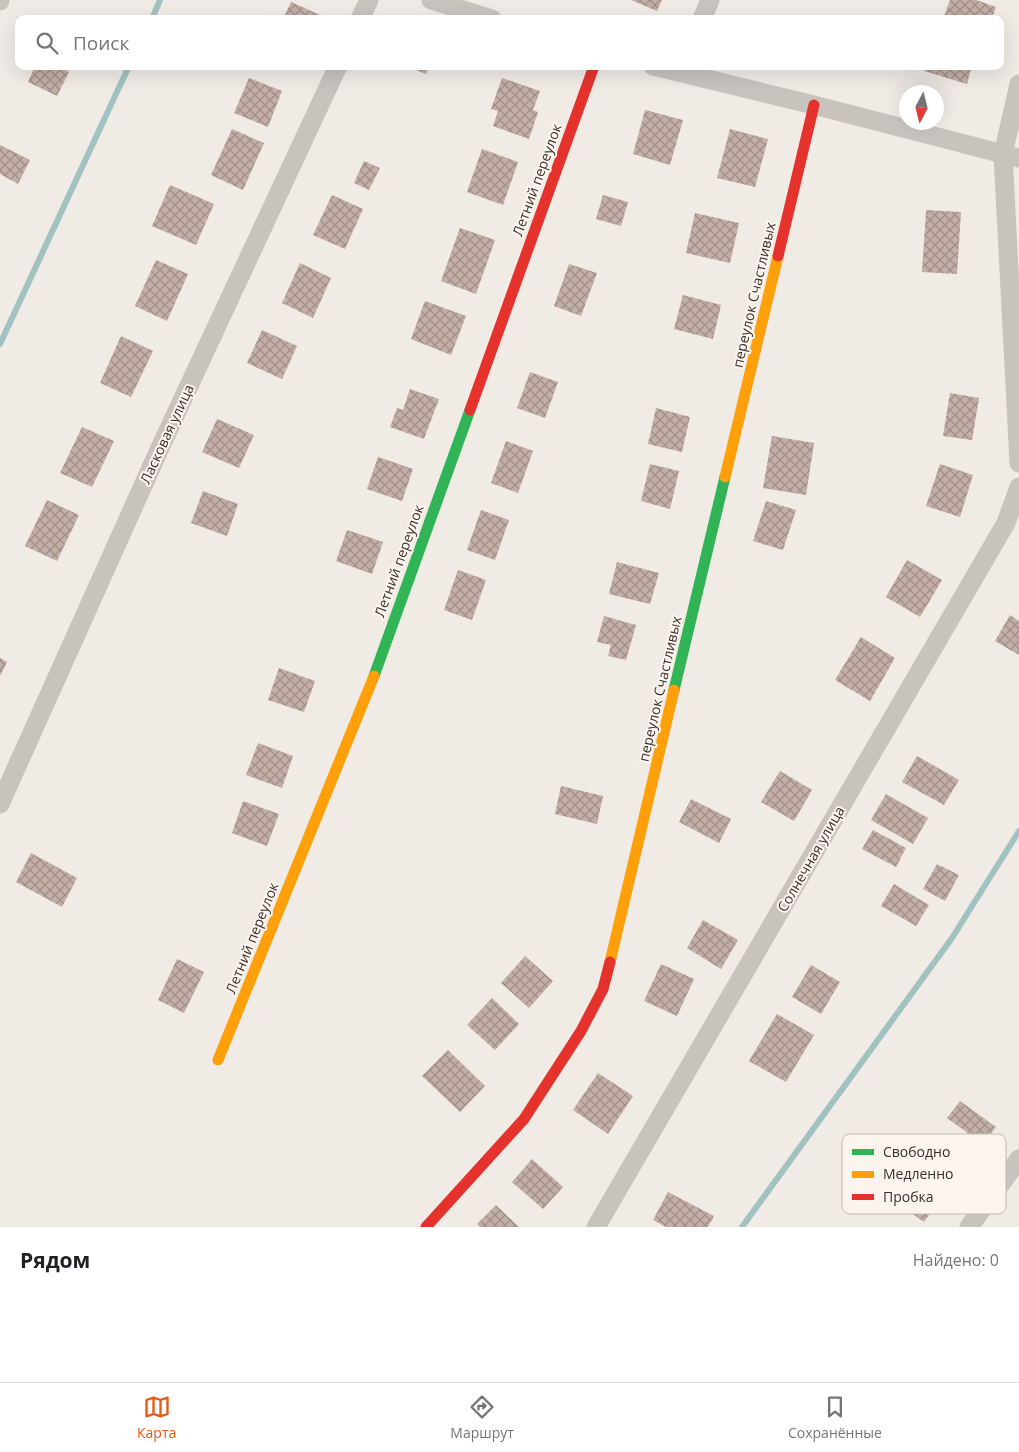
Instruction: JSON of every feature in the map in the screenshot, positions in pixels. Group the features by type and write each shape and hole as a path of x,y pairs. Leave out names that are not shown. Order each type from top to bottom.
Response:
{"street":[{"path":"362,15 369,0"},
{"path":"431,0 479,15"},
{"path":"704,15 710,0"},
{"name":"Ласковая улица","path":"0,804 164,441 336,70"},
{"name":"Летний переулок","path":"218,1060 372,681 593,70"},
{"path":"682,70 1011,156"},
{"path":"1019,84 1011,156 1019,463"},
{"name":"переулок Счастливых","path":"426,1227 524,1119 581,1031 603,990 814,105"},
{"name":"Солнечная улица","path":"596,1227 1006,523 1019,487"},
{"path":"1006,1177 1019,1159"},
{"path":"969,1227 979,1214"}],"building":[{"path":"631,0 662,0 657,11"},
{"path":"950,0 976,0 996,7 993,15 944,15"},
{"path":"291,2 320,15 285,15"},
{"path":"33,70 66,70 69,72 57,96 28,82"},
{"path":"416,70 428,70 426,74"},
{"path":"924,70 971,70 967,84"},
{"path":"249,78 282,91 268,127 234,113"},
{"path":"502,78 540,91 533,110 538,112 529,139 493,126 498,111 491,109"},
{"path":"645,110 683,120 670,165 633,154"},
{"path":"232,129 264,143 243,190 211,175"},
{"path":"730,129 768,139 755,187 717,178"},
{"path":"0,145 30,160 18,184 0,174"},
{"path":"482,149 518,162 503,205 467,192"},
{"path":"364,161 380,168 369,190 354,183"},
{"path":"170,185 214,204 196,245 152,226"},
{"path":"332,195 363,209 345,249 313,235"},
{"path":"603,195 628,202 621,226 596,219"},
{"path":"926,210 961,212 957,274 922,272"},
{"path":"695,213 739,223 730,263 686,253"},
{"path":"460,228 495,240 476,294 441,281"},
{"path":"156,260 188,274 167,321 135,306"},
{"path":"300,263 331,278 313,318 282,303"},
{"path":"569,264 597,273 581,316 554,306"},
{"path":"683,295 721,305 713,339 674,329"},
{"path":"425,301 466,316 451,355 411,339"},
{"path":"262,330 297,346 282,379 247,363"},
{"path":"121,336 153,351 131,397 100,383"},
{"path":"530,372 558,382 545,418 517,408"},
{"path":"410,389 439,399 424,439 390,427 397,408 403,410"},
{"path":"950,393 979,398 972,440 943,436"},
{"path":"656,408 690,417 682,452 648,444"},
{"path":"217,419 254,435 239,468 202,452"},
{"path":"82,427 114,441 92,487 60,473"},
{"path":"772,436 814,443 806,495 763,488"},
{"path":"506,441 533,451 518,493 491,483"},
{"path":"378,457 413,469 402,501 367,489"},
{"path":"650,464 679,471 670,509 641,501"},
{"path":"940,464 973,475 960,517 926,506"},
{"path":"203,491 238,504 227,536 191,523"},
{"path":"47,500 79,515 57,561 25,546"},
{"path":"766,501 796,510 783,550 753,541"},
{"path":"481,510 509,520 495,560 467,550"},
{"path":"347,530 383,542 372,574 336,561"},
{"path":"907,560 942,580 920,617 886,597"},
{"path":"617,562 659,573 650,604 609,594"},
{"path":"458,570 486,580 472,620 444,610"},
{"path":"1010,615 1019,621 1019,655 995,641"},
{"path":"604,616 636,625 626,660 608,656 611,645 597,642"},
{"path":"861,637 895,658 870,701 835,680"},
{"path":"0,658 7,662 0,676"},
{"path":"279,668 315,681 304,712 268,700"},
{"path":"258,743 293,756 282,788 246,775"},
{"path":"917,756 959,780 944,805 902,782"},
{"path":"780,771 812,790 794,821 761,802"},
{"path":"561,786 603,796 597,824 555,814"},
{"path":"886,794 928,818 913,844 871,820"},
{"path":"691,799 731,819 719,843 679,822"},
{"path":"243,801 279,814 267,846 232,833"},
{"path":"873,830 906,848 896,867 862,849"},
{"path":"31,853 77,878 62,907 16,882"},
{"path":"937,864 959,875 945,901 923,889"},
{"path":"894,884 929,905 916,926 881,906"},
{"path":"703,920 738,940 721,969 687,948"},
{"path":"525,956 553,981 529,1008 501,983"},
{"path":"177,959 204,972 184,1013 158,1000"},
{"path":"661,964 694,979 677,1016 644,1001"},
{"path":"811,965 840,982 821,1014 792,997"},
{"path":"492,998 519,1024 495,1050 467,1025"},
{"path":"777,1014 814,1035 786,1082 749,1061"},
{"path":"448,1050 485,1086 460,1112 422,1076"},
{"path":"598,1073 633,1096 608,1134 573,1110"},
{"path":"960,1101 996,1127 991,1134 969,1134 947,1118"},
{"path":"532,1159 563,1187 543,1209 512,1182"},
{"path":"668,1192 714,1216 708,1227 666,1227 653,1220"},
{"path":"496,1205 519,1227 480,1227 477,1224"},
{"path":"913,1214 930,1214 924,1222"}],"waterway":[{"path":"154,15 160,0"},
{"path":"0,344 127,70"},
{"path":"742,1227 952,938 1019,831"}],"traffic: fast":[{"path":"374,676 470,410"},
{"path":"674,690 725,477"}],"traffic: slow":[{"path":"725,477 778,256"},
{"path":"218,1060 374,676"},
{"path":"610,962 674,690"}],"traffic: jam":[{"path":"470,410 593,70"},
{"path":"778,256 814,105"},
{"path":"426,1227 524,1119 581,1031 603,989 610,962"}]}
